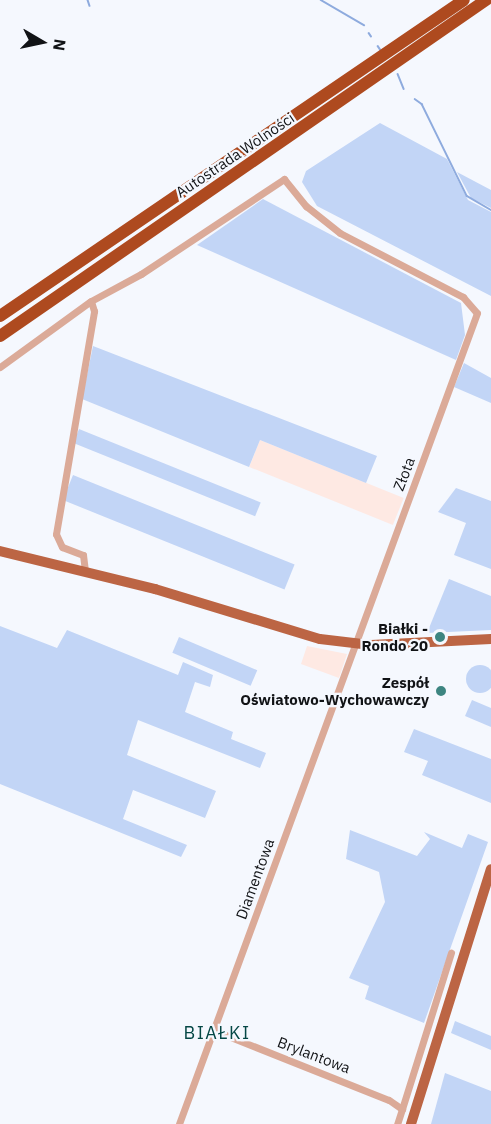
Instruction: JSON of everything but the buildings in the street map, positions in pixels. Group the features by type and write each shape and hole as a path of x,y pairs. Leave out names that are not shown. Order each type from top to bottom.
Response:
{"highway":[{"name":"Autostrada Wolności","path":"0,316 464,0"},
{"name":"Autostrada Wolności","path":"0,336 486,0"}],"main road":[{"path":"0,551 85,571 299,634 355,644 491,639"},
{"path":"411,1124 491,869"}],"street":[{"name":"Złota","path":"91,301 141,274 284,179 306,206 340,233 463,297 477,313 355,644"},
{"path":"0,367 91,301 94,311 56,534 62,547 83,555 85,571"},
{"name":"Diamentowa","path":"179,1124 355,644"},
{"path":"397,1124 451,953"},
{"name":"Brylantowa","path":"213,1030 402,1109"}],"shaded area":[{"path":"380,123 447,159 468,200 491,212 491,296 317,206 302,182 306,171"},
{"path":"457,172 491,190 491,208 471,198"},
{"path":"263,199 461,303 465,335 456,360 197,245"},
{"path":"93,346 377,456 366,483 260,440 249,467 82,399"},
{"path":"464,363 491,378 491,403 454,387"},
{"path":"79,429 261,502 255,516 73,443"},
{"path":"260,440 404,498 393,525 249,467"},
{"path":"73,475 295,565 284,590 63,500"},
{"path":"456,488 491,501 491,569 454,555 466,523 438,512"},
{"path":"449,579 491,596 491,630 427,633"},
{"path":"0,626 57,648 67,630 178,675 183,662 213,675 210,687 195,682 185,712 233,732 231,739 266,753 260,768 138,720 127,755 216,791 205,818 133,790 123,819 187,845 181,857 0,784"},
{"path":"179,637 257,670 251,686 172,653"},
{"path":"307,646 347,654 339,678 301,664"},
{"path":"480,665 490,669 494,679 490,689 480,693 470,689 466,679 470,669"},
{"path":"472,700 491,708 491,727 465,716"},
{"path":"414,729 491,759 491,803 422,775 428,761 404,752"},
{"path":"350,830 417,856 430,839 424,832 462,848 468,834 488,842 424,1023 365,999 369,986 349,978 385,902 379,872 346,859"},
{"path":"455,1021 491,1036 491,1050 451,1033"},
{"path":"445,1073 491,1091 491,1124 431,1124"}],"waterway":[{"path":"88,0 90,6"},
{"path":"321,0 364,25"},
{"path":"398,74 404,89"},
{"path":"415,99 422,104 467,196 491,210"}],"place":[{"name":"Białki - Rondo 20","path":"440,637"},
{"name":"Zespół Oświatowo-Wychowawczy","path":"441,691"}],"district":[{"name":"BIAŁKI","path":"217,1033"}]}
